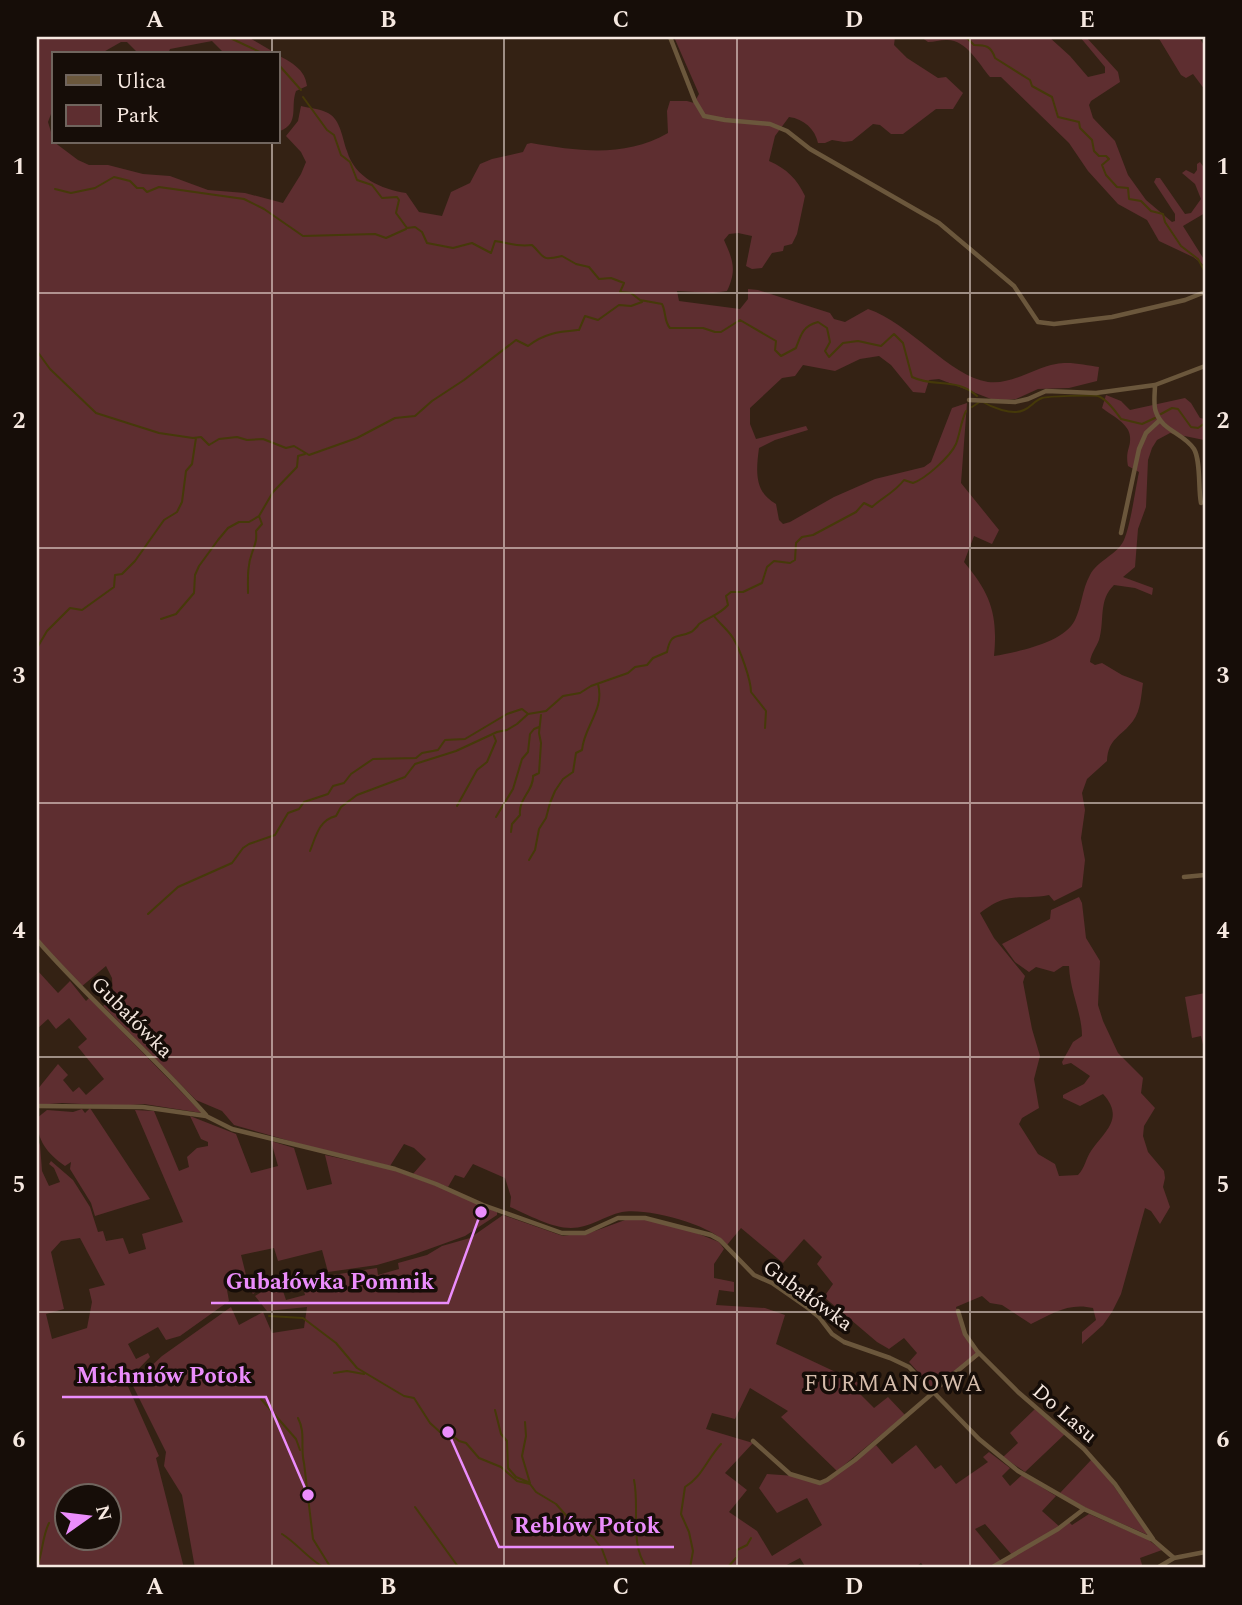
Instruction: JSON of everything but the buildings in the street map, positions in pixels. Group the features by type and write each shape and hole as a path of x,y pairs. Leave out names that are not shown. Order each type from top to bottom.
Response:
{"street":[{"path":"670,37 695,101 704,116 769,124 787,131 810,149 939,223 1014,286 1038,322 1047,324 1112,317 1185,300 1205,292"},
{"path":"970,400 1015,402 1046,391 1096,393 1155,385 1205,366"},
{"path":"1155,385 1155,411 1160,420 1165,427 1182,435 1194,449 1201,503"},
{"path":"1121,533 1139,449 1146,433 1160,420"},
{"path":"1184,877 1205,875"},
{"name":"Gubałówka","path":"37,940 68,976 118,1023 206,1116"},
{"name":"Gubałówka","path":"37,1106 143,1107 206,1116 232,1129 395,1169 483,1205 562,1233 584,1233 618,1218 645,1218 711,1235 720,1240 754,1275 772,1283 808,1308 844,1342 909,1367 965,1426 1018,1471 1084,1510 1153,1540 1174,1558"},
{"name":"Do Lasu","path":"958,1311 965,1334 979,1353 1099,1465 1153,1540"},
{"path":"753,1441 790,1474 820,1483 863,1453 979,1353"},
{"path":"991,1568 1058,1529 1084,1510"},
{"path":"1157,1568 1174,1558 1205,1552"}],"green space":[{"path":"37,37 248,37 274,52 223,52 212,41 170,49 169,52 137,52 127,42 121,42 104,52 52,52 52,111 48,122 52,144 57,144 89,165 108,165 143,174 170,176 208,190 245,193 283,203 306,162 301,152 286,136 298,121 301,106 322,110 332,116 351,160 370,181 387,189 406,193 419,212 442,216 451,192 470,183 480,164 523,152 527,144 584,150 618,149 652,141 668,133 667,111 670,101 694,103 699,94 674,37 895,37 894,45 907,58 938,78 946,77 963,93 953,109 936,109 903,134 891,134 880,125 873,124 852,141 832,140 825,143 818,143 808,125 789,117 775,136 769,161 791,175 805,196 797,234 792,244 784,246 783,251 772,253 762,268 752,269 746,266 752,236 729,234 724,240 732,259 733,271 727,291 677,291 679,301 740,309 748,299 748,289 758,290 830,313 834,319 845,322 868,309 899,325 959,370 988,382 1014,379 1061,363 1099,367 1097,381 1069,388 1038,389 1016,399 1006,400 991,399 939,379 929,380 925,393 913,392 891,365 879,356 860,359 835,371 803,365 795,376 782,378 750,408 750,424 756,439 806,426 808,430 759,448 757,473 760,487 776,504 779,520 783,524 875,479 924,467 931,462 952,408 967,403 961,483 999,530 992,544 974,536 964,562 981,584 991,606 995,629 994,656 1039,645 1061,635 1069,628 1077,615 1090,575 1124,540 1139,472 1128,466 1130,437 1127,428 1102,408 1106,395 1121,401 1130,410 1185,398 1200,418 1205,419 1204,440 1170,433 1157,440 1148,460 1146,507 1138,529 1135,567 1123,577 1153,588 1152,595 1135,588 1114,585 1104,604 1101,633 1090,662 1095,665 1102,663 1143,683 1136,717 1113,742 1107,761 1087,779 1082,793 1085,810 1081,838 1085,860 1082,887 1054,901 1049,895 999,901 980,913 994,938 1025,976 1023,982 1040,1056 1034,1079 1039,1108 1022,1118 1019,1124 1038,1154 1055,1164 1059,1176 1078,1175 1091,1151 1111,1124 1112,1110 1103,1094 1080,1106 1063,1098 1063,1095 1084,1084 1090,1076 1071,1063 1063,1065 1062,1062 1073,1042 1082,1036 1069,966 1063,966 1054,972 1036,967 1029,972 1015,962 1002,944 1050,919 1051,910 1079,897 1086,938 1100,961 1098,1005 1103,1021 1118,1053 1143,1078 1141,1093 1155,1108 1144,1126 1143,1136 1148,1152 1164,1171 1163,1187 1170,1207 1160,1224 1151,1211 1145,1208 1121,1294 1103,1325 1082,1344 1082,1332 1096,1320 1093,1308 1068,1308 1031,1324 1002,1305 990,1303 982,1296 956,1307 964,1334 980,1355 936,1392 909,1362 917,1353 904,1338 889,1349 824,1297 833,1284 817,1264 822,1257 804,1239 783,1263 741,1228 727,1245 695,1224 646,1212 622,1212 584,1226 556,1226 510,1207 511,1197 505,1178 473,1164 464,1178 455,1175 448,1187 413,1174 426,1159 414,1148 404,1144 390,1166 234,1125 222,1111 196,1100 103,1006 113,997 112,978 106,966 81,987 37,938"},
{"path":"921,37 1049,37 1088,77 1105,73 1105,67 1080,37 1086,37 1118,72 1120,82 1091,101 1089,105 1093,118 1115,141 1128,175 1146,200 1172,222 1175,221 1175,214 1154,182 1156,178 1160,178 1185,214 1191,213 1201,199 1195,184 1182,173 1186,170 1194,174 1200,162 1205,169 1205,213 1183,226 1205,261 1205,266 1193,257 1159,241 1147,220 1118,204 1088,171 1069,143 1001,77 990,77 966,48 953,41 928,42"},
{"path":"1158,37 1199,37 1205,47 1205,90 1193,74 1186,78 1181,75"},
{"path":"280,56 301,71 307,86 296,91 292,119 286,128 280,131"},
{"path":"37,970 58,993 70,981 86,1001 89,998 202,1113 144,1104 37,1105 37,1090 58,1064 68,1075 63,1080 73,1092 79,1087 86,1095 104,1079 78,1047 87,1039 69,1018 56,1029 48,1019 37,1029"},
{"path":"1205,993 1205,1053 1201,1036 1192,1038 1185,997"},
{"path":"90,1108 150,1199 95,1216 91,1203 70,1169 71,1162 65,1166 44,1146 37,1118 47,1110 73,1112 82,1109 85,1113"},
{"path":"135,1110 154,1111 179,1171 189,1167 187,1157 197,1148 208,1146 208,1142 201,1139 190,1116 236,1134 251,1173 278,1166 271,1141 294,1148 307,1190 332,1184 325,1155 393,1170 497,1212 497,1215 465,1236 377,1265 328,1272 322,1250 278,1261 274,1248 241,1255 249,1287 263,1287 253,1294 250,1290 227,1290 229,1301 180,1336 166,1340 158,1327 128,1344 136,1359 148,1353 150,1357 126,1382 159,1456 156,1458 184,1568 37,1568 37,1137 42,1171 49,1186 60,1182 54,1168 49,1164 51,1161 73,1180 90,1207 98,1232 103,1231 106,1241 123,1238 129,1254 146,1249 142,1234 183,1222","holes":["80,1238 105,1285 89,1289 92,1302 87,1328 52,1339 46,1314 64,1309 51,1252 61,1241"]},
{"path":"503,1215 563,1236 595,1231 625,1220 643,1219 684,1228 719,1242 724,1249 714,1264 714,1278 734,1282 734,1292 719,1290 716,1305 765,1308 785,1315 776,1344 859,1383 854,1388 874,1408 888,1397 905,1415 837,1471 781,1417 788,1411 750,1388 735,1419 712,1413 706,1429 753,1443 725,1473 747,1490 729,1512 757,1531 772,1556 822,1525 807,1498 777,1513 759,1488 767,1474 795,1476 819,1484 876,1445 892,1464 916,1445 935,1469 941,1465 956,1484 988,1462 983,1457 989,1452 1010,1468 1002,1476 1010,1486 1022,1475 1056,1496 1042,1511 1060,1527 1012,1555 985,1524 975,1529 1001,1561 988,1568 925,1568 921,1563 914,1568 806,1568 800,1558 781,1568 195,1568 182,1495 164,1466 166,1452 132,1384 162,1356 231,1307 239,1325 263,1312 272,1333 304,1328 307,1307 267,1311 255,1296 268,1288 281,1285 286,1300 305,1295 301,1280 377,1268 378,1275 399,1269 398,1263 470,1238"},
{"path":"1035,1409 1065,1434 1025,1472 1003,1457 1018,1443 1010,1433"},
{"path":"1092,1459 1148,1535 1086,1508 1060,1493"},
{"path":"1089,1514 1147,1539 1162,1550 1140,1558 1143,1568 994,1568 1069,1522 1072,1525"}],"waterway":[{"path":"228,37 260,52"},
{"path":"966,37 974,45 988,47 995,58 1030,80 1032,86 1052,97 1058,117 1079,122 1080,128 1092,140 1094,151 1109,159 1102,165 1106,175 1117,187 1128,188 1129,199 1141,201 1151,211 1163,214 1165,222 1181,246 1198,259 1204,270 1205,283"},
{"path":"280,66 301,90"},
{"path":"303,97 327,130 334,135 341,155 350,162 357,180 372,185 382,198 397,197 399,200 396,213 407,228 415,227 422,232 427,243 453,248 472,243 491,253 495,241 532,245 544,257 562,256 576,264 589,267 599,279 611,278 624,283 620,292 631,293 640,300 662,304 670,328 703,328 721,332 740,320 776,341 775,350 781,356 796,348 803,331 818,322 827,328 830,342 825,351 829,357 843,343 858,341 881,346 894,334 903,343 912,377 961,387 977,396"},
{"path":"55,189 71,193 95,188 114,177 130,181 147,192 159,187 244,199 264,209 303,236 375,234 386,238 406,229"},
{"path":"37,351 50,369 96,413 159,433 201,437 209,445 219,439 263,439 286,448 294,446 309,455 357,438 395,418 415,416 516,340 528,346 552,334 579,330 585,316 598,320 619,305 631,306 642,302"},
{"path":"972,407 981,401 1002,410 1019,412 1042,398 1098,396 1105,400 1121,419 1142,424 1155,418"},
{"path":"1161,414 1172,408 1178,409 1191,427 1198,428 1205,423"},
{"path":"310,851 322,825 336,816 341,807 357,795 405,777 415,764 507,730 528,714 546,711 563,696 580,693 591,686 628,673 635,667 647,665 653,658 667,652 673,638 692,632 699,624 724,609 728,605 726,596 731,592 743,592 762,583 767,567 774,561 790,563 795,560 796,543 802,537 813,535 856,512 864,503 872,507 904,480 913,483 930,472 956,444 966,411"},
{"path":"37,648 47,631 70,608 82,610 114,587 115,575 122,574 135,561 164,520 177,512 182,502 186,471 192,464 196,438"},
{"path":"161,619 176,614 194,593 195,575 199,566 228,528 259,516 273,492 297,467 298,456 305,454"},
{"path":"248,593 249,563 256,542 256,531 262,524 259,516"},
{"path":"714,616 739,649 751,692 766,711 765,728"},
{"path":"529,860 555,791 563,779 573,772 576,753 582,750 599,702 598,684"},
{"path":"148,914 178,887 232,863 249,844 275,835 288,813 299,809 304,802 328,794 333,786 344,783 351,774 373,759 416,758 422,753 438,750 445,740 465,739 507,714 522,709 527,713"},
{"path":"511,832 512,824 520,815 521,804 531,786 533,776 539,773 541,715"},
{"path":"496,817 513,789 522,759 528,752 530,734 539,727"},
{"path":"457,806 477,770 487,762 496,741 494,736"},
{"path":"269,1316 303,1318 336,1343 357,1368 404,1396 414,1398 430,1423 440,1432 448,1432 466,1443 479,1458 501,1467 517,1481 530,1484 536,1492 556,1504 571,1521 593,1537 602,1549 609,1568"},
{"path":"334,1373 347,1371 364,1374"},
{"path":"261,1399 296,1439 300,1450"},
{"path":"495,1410 501,1434 507,1441 508,1468 516,1477 528,1482"},
{"path":"298,1418 302,1429 313,1539 331,1568"},
{"path":"525,1422 526,1436 522,1456 530,1483"},
{"path":"690,1568 693,1551 681,1514 685,1487 696,1478 721,1444"},
{"path":"634,1480 638,1548 647,1568"},
{"path":"415,1507 459,1568"},
{"path":"37,1567 49,1523"},
{"path":"282,1534 325,1568"},
{"path":"727,1568 737,1557 737,1550 747,1545 751,1538"}],"place":[{"name":"Gubałówka Pomnik","path":"481,1212"},
{"name":"Reblów Potok","path":"448,1432"},
{"name":"Michniów Potok","path":"308,1495"}],"district":[{"name":"FURMANOWA","path":"894,1383"}]}
